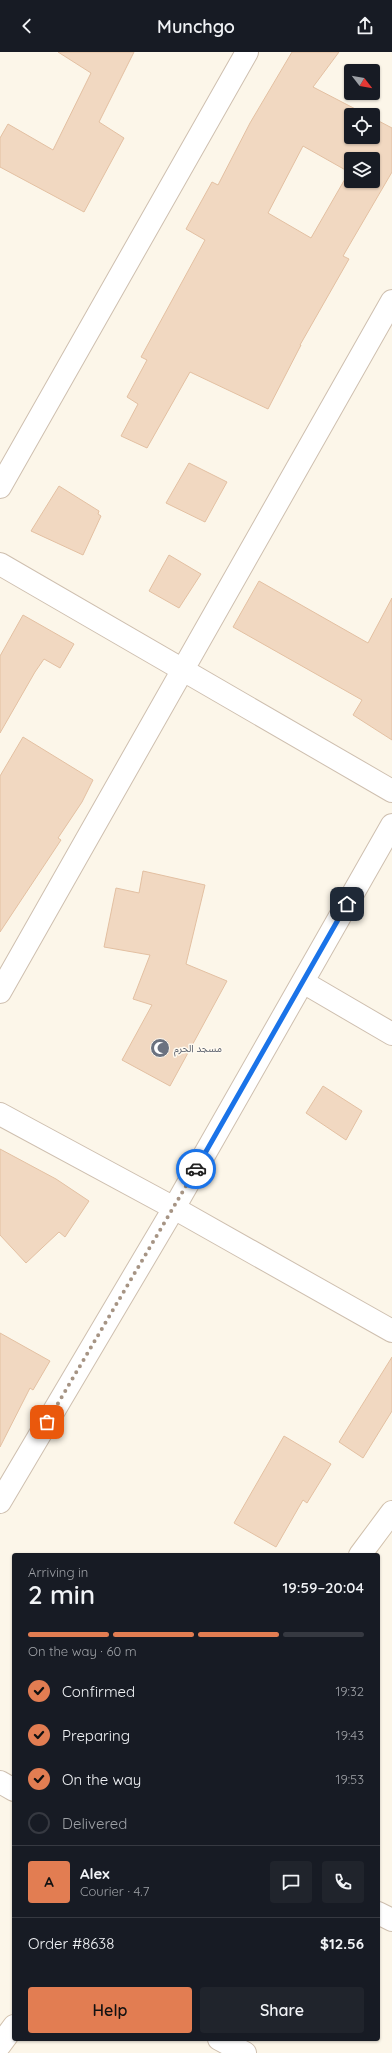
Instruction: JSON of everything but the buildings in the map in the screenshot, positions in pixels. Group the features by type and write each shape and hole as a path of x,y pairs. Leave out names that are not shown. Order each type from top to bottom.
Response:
{"street":[{"path":"0,487 246,52"},
{"path":"0,992 392,301"},
{"path":"0,564 392,791"},
{"path":"0,1502 174,1208 392,825"},
{"path":"302,982 392,1034"},
{"path":"0,1114 174,1208 392,1331"},
{"path":"361,1553 392,1512"},
{"path":"0,1782 12,1789"},
{"path":"380,1914 392,1920"},
{"path":"0,2044 12,2029"}],"way so far":[{"path":"47,1422 196,1169"}],"place":[{"name":"مسجد الحرم","path":"160,1048"}],"route":[{"path":"196,1169 347,904"}]}
